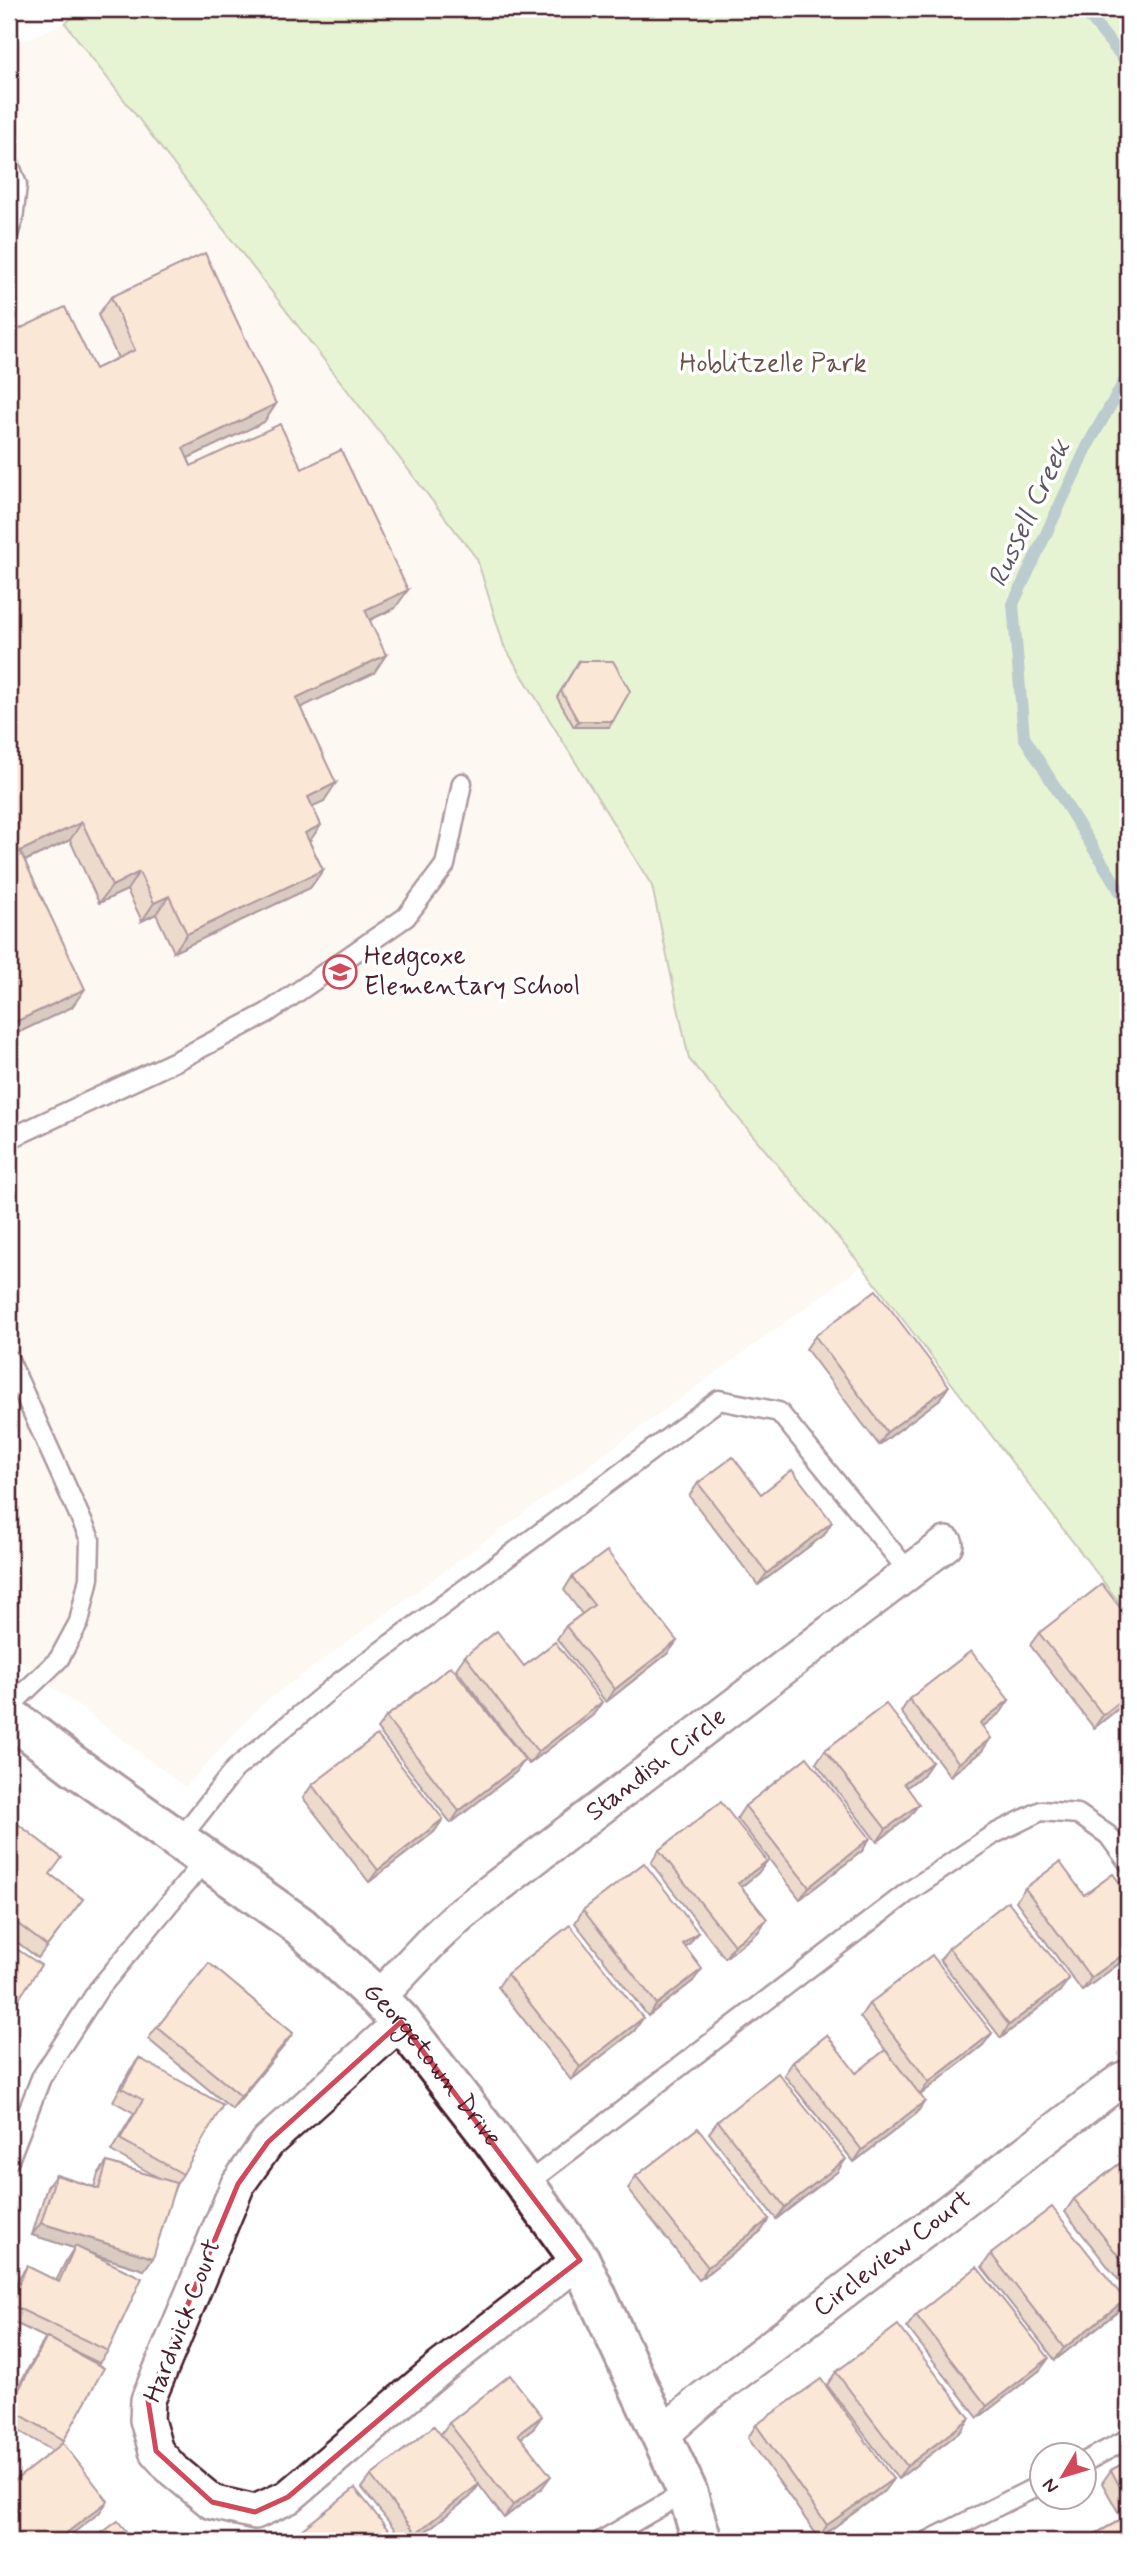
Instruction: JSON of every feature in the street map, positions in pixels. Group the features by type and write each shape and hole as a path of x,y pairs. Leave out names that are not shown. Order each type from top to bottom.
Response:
{"street":[{"name":"Standish Circle","path":"390,2010 434,1939 461,1914 946,1544"},
{"name":"Georgetown Drive","path":"9,1716 72,1765 300,1926 390,2010 580,2260 663,2434 687,2491 702,2541"},
{"name":"Hardwick Court","path":"390,2010 268,2141 238,2184 148,2400 147,2420 156,2451 172,2469 212,2502 255,2512 288,2497 441,2367 580,2260"},
{"name":"Circleview Court","path":"663,2434 738,2372 1128,2077"}],"lane":[{"path":"9,163 17,185 9,231"},
{"path":"9,1139 180,1059 267,1013 406,917 445,864 462,783"},
{"path":"9,1360 90,1539 89,1578 79,1622 59,1658 9,1707"},
{"path":"9,2160 41,2078 193,1849 235,1769 337,1685 719,1400 779,1412 909,1572"},
{"path":"525,2185 908,1892 994,1833 1041,1811 1078,1814 1108,1835 1128,1862"},
{"path":"1098,2455 1128,2439"},
{"path":"601,2541 687,2491"},
{"path":"928,2541 1028,2491"}],"highlighted area":[{"path":"401,2022 580,2260 441,2367 288,2497 255,2512 212,2502 156,2451 148,2400 238,2184 268,2142"}],"shaded area":[{"name":"Hedgcoxe Elementary School","path":"65,23 477,559 504,646 652,886 689,1059 862,1266 261,1705 185,1787 9,1654 9,46"}],"green space":[{"name":"Hoblitzelle Park","path":"85,9 1128,9 1128,1614 862,1266 689,1059 652,886 504,646 477,559 65,23"}],"building":[{"path":"205,253 276,404 183,448 191,466 280,424 302,469 341,450 408,590 365,610 386,655 296,698 336,783 308,797 321,825 305,833 323,870 187,934 169,896 154,903 139,872 112,886 82,822 20,851 85,989 9,1025 9,334 65,307 95,369 135,350 111,297"},
{"path":"579,661 613,661 630,691 613,721 578,721 561,691"},
{"path":"876,1290 949,1386 887,1432 815,1336"},
{"path":"733,1457 761,1494 792,1470 832,1522 767,1573 698,1483"},
{"path":"607,1551 677,1641 615,1689 566,1626 594,1605 572,1577"},
{"path":"1102,1584 1128,1618 1128,1695 1103,1715 1039,1633"},
{"path":"497,1631 524,1666 555,1642 602,1702 538,1752 465,1656"},
{"path":"971,1651 1009,1700 980,1723 991,1738 959,1763 909,1699"},
{"path":"451,1666 525,1760 459,1811 386,1717"},
{"path":"886,1704 932,1762 904,1783 919,1804 886,1829 825,1750"},
{"path":"377,1735 443,1819 378,1870 312,1785"},
{"path":"807,1757 870,1838 809,1887 745,1806"},
{"path":"721,1802 767,1861 738,1883 767,1919 734,1945 659,1850"},
{"path":"9,1817 62,1858 50,1874 83,1899 47,1946 9,1917"},
{"path":"1060,1862 1084,1895 1113,1874 1128,1894 1128,1951 1091,1978 1025,1888"},
{"path":"644,1863 698,1932 683,1944 702,1969 657,2004 583,1910"},
{"path":"1008,1901 1069,1979 1009,2025 949,1948"},
{"path":"570,1925 643,2018 580,2067 507,1974"},
{"path":"9,1944 41,1965 9,2014"},
{"path":"932,1955 992,2033 929,2082 869,2004"},
{"path":"209,1963 293,2033 241,2096 157,2027"},
{"path":"827,2035 856,2073 885,2050 925,2101 862,2150 793,2062"},
{"path":"139,2058 223,2105 183,2174 120,2139 143,2100 122,2088"},
{"path":"778,2073 846,2159 785,2207 718,2121"},
{"path":"698,2128 769,2219 708,2267 636,2176"},
{"path":"1128,2157 1128,2268 1074,2199"},
{"path":"107,2162 176,2183 153,2258 41,2223 56,2175 99,2189"},
{"path":"1052,2207 1125,2300 1064,2348 991,2254"},
{"path":"75,2246 142,2278 108,2351 9,2304 27,2266 59,2282"},
{"path":"977,2267 1049,2358 987,2406 916,2315"},
{"path":"898,2325 970,2418 907,2466 836,2372"},
{"path":"47,2337 104,2368 64,2440 9,2408"},
{"path":"510,2375 542,2416 518,2434 551,2476 513,2505 449,2423"},
{"path":"821,2379 893,2479 827,2525 756,2425"},
{"path":"434,2426 479,2484 416,2533 371,2476"},
{"path":"63,2443 108,2501 56,2541 9,2541 9,2516 17,2510 9,2499 9,2485"},
{"path":"1128,2461 1128,2502 1111,2470"},
{"path":"355,2488 397,2541 301,2541 296,2534"},
{"path":"1128,2516 1128,2541 1099,2541 1095,2534"},
{"path":"118,2521 134,2541 91,2541"}],"waterway":[{"name":"Russell Creek","path":"1083,9 1128,64"},
{"name":"Russell Creek","path":"1128,375 1089,443 1013,604 1024,737 1128,904"}],"place":[{"name":"Hedgcoxe Elementary School","path":"340,972"}]}
